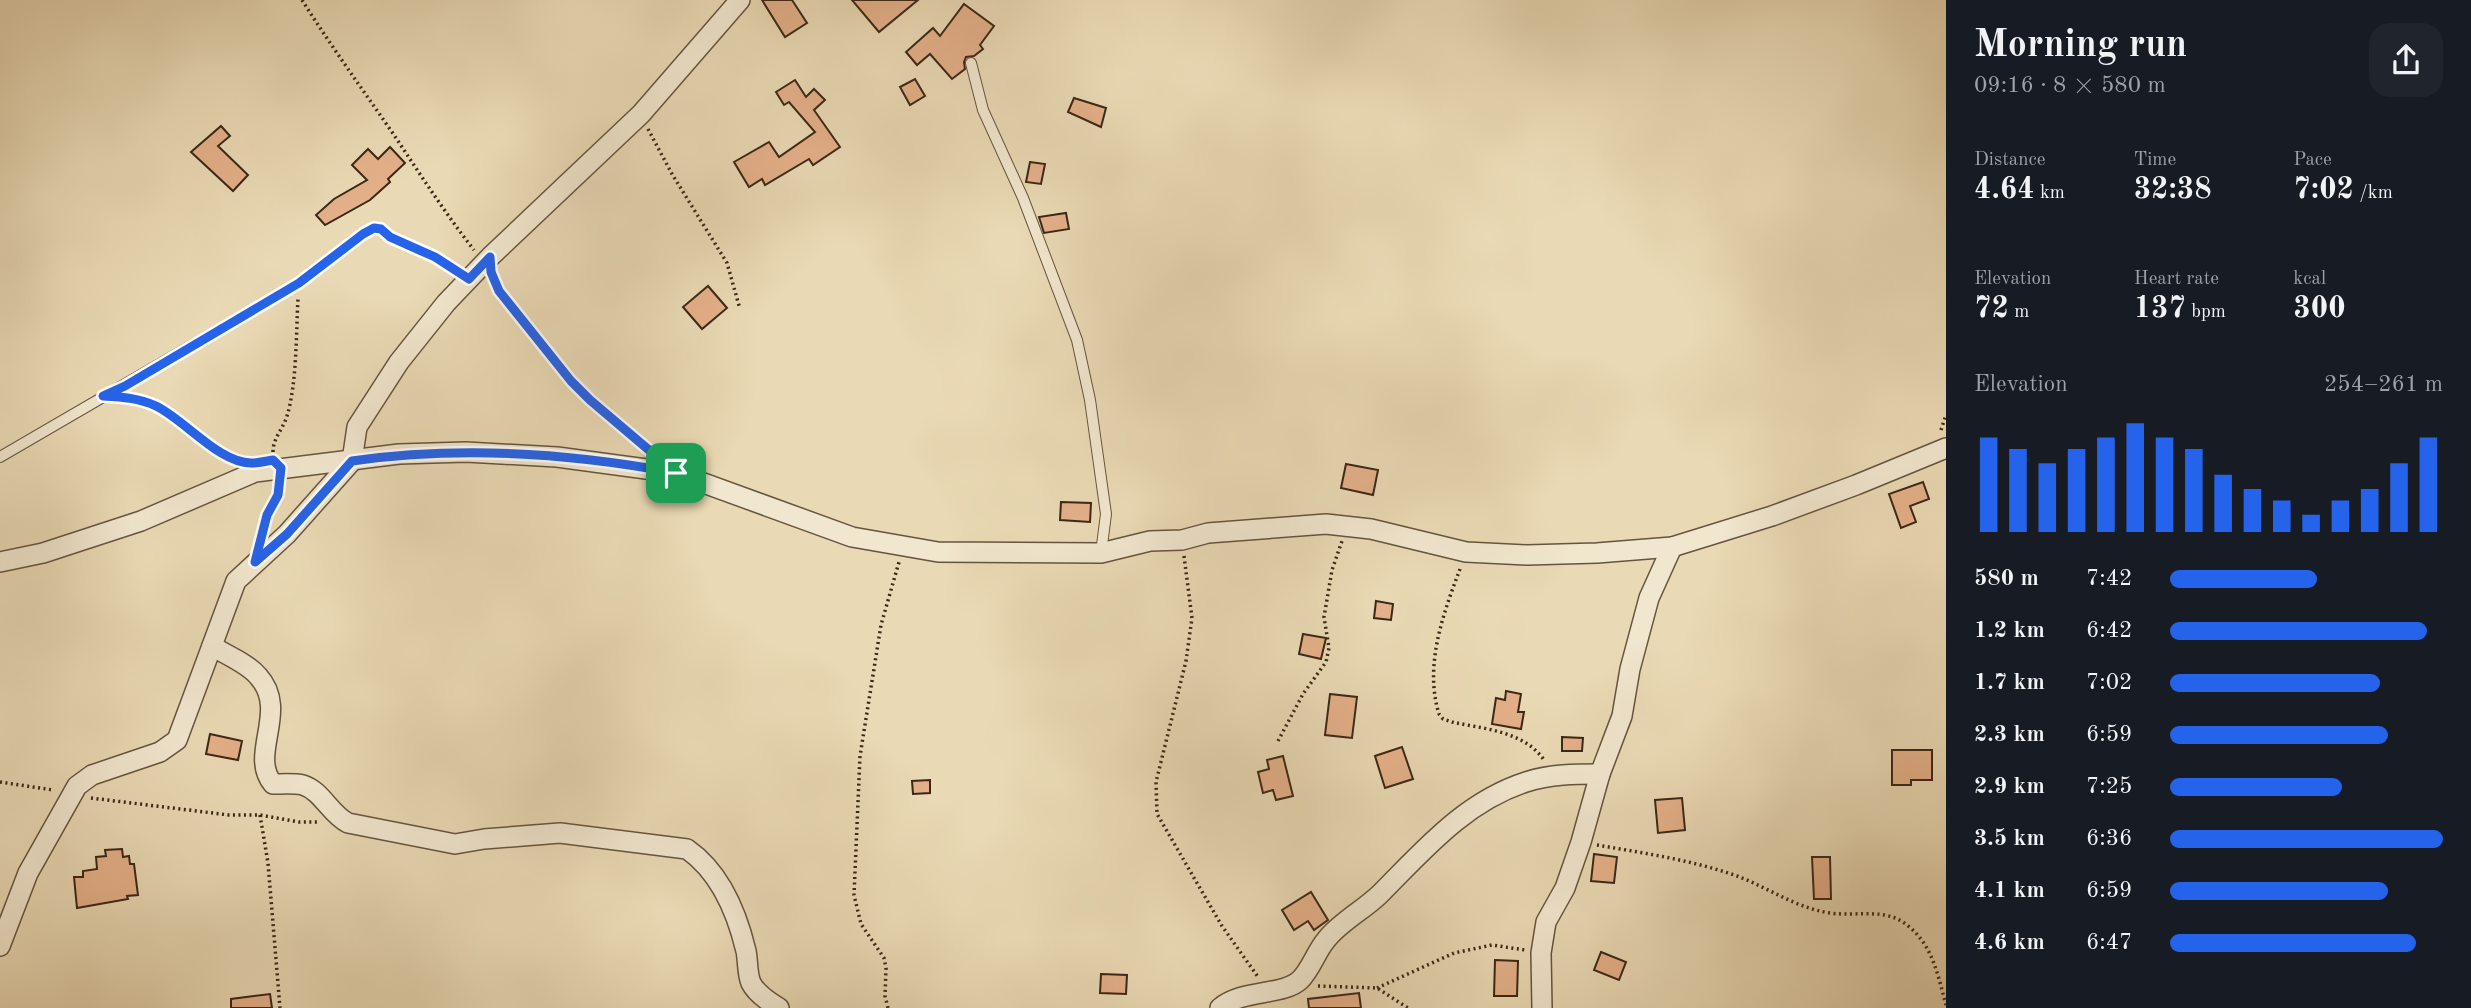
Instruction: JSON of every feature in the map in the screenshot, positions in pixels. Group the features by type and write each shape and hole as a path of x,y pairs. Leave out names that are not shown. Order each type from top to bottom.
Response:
{"street":[{"path":"0,946 28,873 77,786 92,775 160,752 177,740 236,581 287,534 352,461 357,427 399,362 446,303 487,260 641,114 740,0"},
{"path":"0,562 43,553 141,521 255,472 399,454 466,452 558,457 676,473 852,537 938,552 1101,553 1150,541 1182,540 1208,533 1326,524 1371,529 1466,552 1597,554 1672,547 1784,512 1946,447"},
{"path":"1542,1008 1541,953 1546,922 1564,888 1581,842 1600,774 1622,716 1630,669 1649,598 1672,547"},
{"path":"212,646 257,674 271,696 272,713 265,761 267,776 273,784 302,785 313,790 340,819 455,844 560,833 687,849 702,859 728,898 744,940 750,982 779,1008"},
{"path":"1220,1008 1232,999 1268,992 1298,982 1325,940 1364,908 1438,834 1469,810 1526,782 1562,775 1600,774"}],"lane":[{"path":"971,62 983,110 1023,198 1077,340 1090,400 1106,514 1101,553"},
{"path":"0,457 299,283 374,228 381,229 390,237 435,257 469,279"}],"path":[{"path":"302,0 447,216 487,260 499,291 571,381 676,473"},
{"path":"641,114 672,174 727,263 740,309"},
{"path":"255,562 267,515 278,495 281,468 273,460 272,447 287,416 290,399 299,283"},
{"path":"103,396 135,398 155,406 173,416 229,458 240,461"},
{"path":"1278,741 1303,694 1326,662 1329,648 1324,617 1332,570 1348,526"},
{"path":"1182,540 1192,618 1186,661 1156,782 1157,814 1222,926 1268,992"},
{"path":"888,1008 884,958 861,924 854,895 855,835 860,756 881,625 903,546"},
{"path":"1466,552 1446,607 1432,674 1439,714 1443,719 1452,722 1521,738 1562,775"},
{"path":"0,782 52,790 70,800 229,815 260,815 299,821 350,823"},
{"path":"260,815 268,863 280,1008"},
{"path":"1581,842 1659,856 1737,877 1808,908 1832,913 1863,912 1891,916 1908,925 1926,945 1935,963 1946,1005"},
{"path":"1298,982 1324,987 1377,988 1454,953 1493,944 1541,953"},
{"path":"1377,988 1408,1008"}],"building":[{"path":"762,0 792,0 807,23 785,37"},
{"path":"852,0 918,0 879,32"},
{"path":"964,4 994,26 980,45 983,49 974,56 966,57 965,69 952,79 930,54 917,65 906,52 933,28 940,36"},
{"path":"915,79 925,96 910,105 900,87"},
{"path":"795,80 806,97 814,89 825,100 814,110 840,147 813,165 809,159 765,185 762,179 749,187 734,162 769,142 779,157 815,132 789,102 784,105 776,92"},
{"path":"1074,98 1106,108 1101,127 1068,112"},
{"path":"221,126 230,136 218,146 248,175 233,191 191,152"},
{"path":"390,147 405,163 388,179 390,182 370,200 325,225 316,215 334,199 367,180 352,165 368,149 378,159"},
{"path":"1030,162 1045,164 1041,184 1026,182"},
{"path":"1066,213 1069,229 1044,233 1039,217"},
{"path":"708,286 727,308 702,329 683,307"},
{"path":"1346,464 1378,470 1373,495 1341,488"},
{"path":"1923,482 1929,499 1910,506 1916,522 1901,528 1889,494"},
{"path":"1061,502 1091,503 1090,522 1060,520"},
{"path":"1376,601 1393,604 1391,620 1374,618"},
{"path":"1303,634 1326,638 1321,659 1299,654"},
{"path":"1506,691 1521,694 1518,712 1524,712 1521,729 1492,724 1496,698 1505,700"},
{"path":"1330,694 1357,697 1352,738 1325,735"},
{"path":"210,734 242,741 238,760 206,754"},
{"path":"1562,737 1583,738 1582,751 1562,751"},
{"path":"1402,747 1413,779 1385,788 1375,756"},
{"path":"1892,750 1932,750 1932,780 1911,780 1911,785 1892,785"},
{"path":"1283,756 1293,796 1276,800 1273,790 1263,793 1258,772 1269,769 1267,760"},
{"path":"930,780 930,793 913,794 912,781"},
{"path":"1682,798 1685,830 1658,833 1655,800"},
{"path":"122,849 123,857 129,856 130,864 134,864 138,895 77,908 74,877 83,877 83,871 97,869 96,857 106,856 105,850"},
{"path":"1594,854 1617,857 1614,883 1591,881"},
{"path":"1812,857 1830,857 1831,899 1814,899"},
{"path":"1311,892 1328,920 1314,930 1308,921 1294,930 1282,910"},
{"path":"1601,952 1626,962 1619,980 1594,970"},
{"path":"1495,960 1518,961 1517,996 1494,996"},
{"path":"1101,974 1127,975 1126,994 1100,993"},
{"path":"1359,993 1361,1008 1309,1008 1308,999"},
{"path":"270,994 272,1008 231,1008 231,999"}],"route":[{"path":"374,228 381,229 390,237 435,257 469,279 490,257 491,272 499,291 571,381 676,473 558,457 466,452 399,454 352,461 287,534 255,562 267,515 278,495 281,468 273,460 250,464 229,458 173,416 155,406 135,398 103,396 125,386 299,283 374,228"}]}
